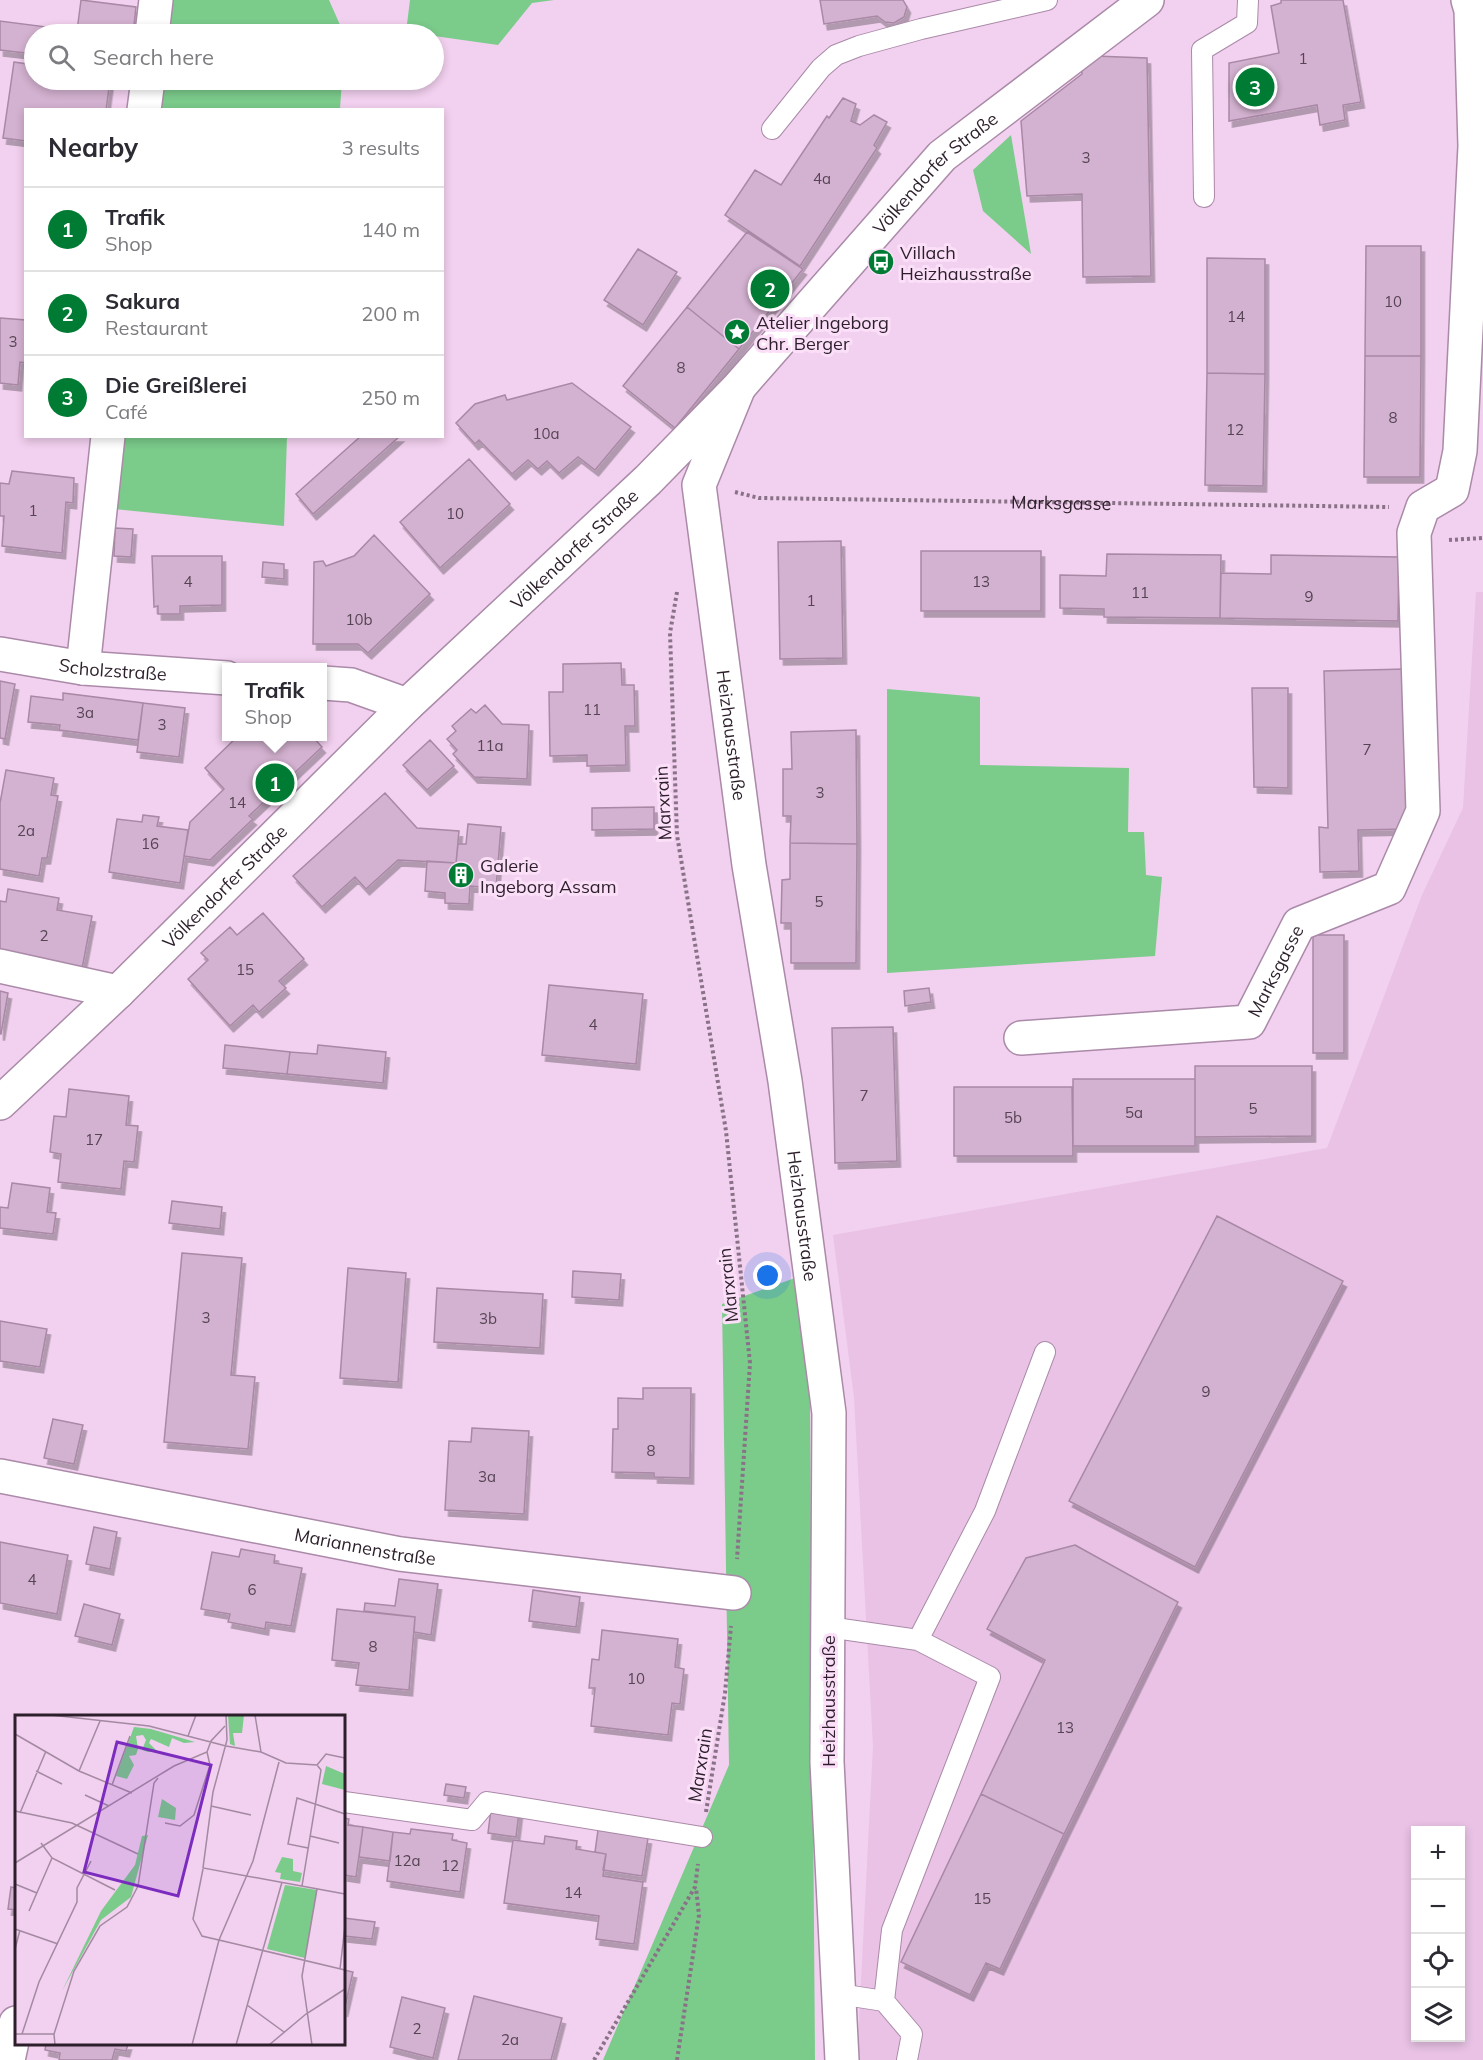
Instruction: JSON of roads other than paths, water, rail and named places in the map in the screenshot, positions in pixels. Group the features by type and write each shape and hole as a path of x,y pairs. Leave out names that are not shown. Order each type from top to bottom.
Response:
{"street":[{"path":"153,24 156,0"},
{"name":"Völkendorfer Straße","path":"0,1102 118,992 407,705 648,480 740,387 942,156 1147,0"},
{"name":"Marksgasse","path":"1021,1038 1249,1022 1299,924 1389,888 1423,811 1414,533 1423,507 1452,490 1460,451 1474,146 1471,10 1468,0"},
{"path":"144,108 146,90"},
{"name":"Heizhausstraße","path":"740,387 699,485 749,865 785,1082 829,1413 827,1762 842,2060"},
{"path":"83,669 108,438"},
{"name":"Scholzstraße","path":"0,654 83,669 222,678"},
{"path":"327,683 351,685 407,705"},
{"path":"0,966 118,992"},
{"name":"Mariannenstraße","path":"0,1476 400,1554 734,1593"},
{"path":"8,2060 15,2028"}],"lane":[{"path":"772,129 821,68 836,55 859,46 921,29 1047,0"},
{"path":"1204,197 1202,51 1247,23 1248,0"},
{"path":"918,1640 985,1511 1045,1352"},
{"path":"828,1627 918,1640 990,1677 892,1930 884,2001"},
{"path":"345,1802 472,1820 487,1802 702,1837"},
{"path":"839,1994 884,2001 912,2034 907,2060"}],"place":[{"name":"Die Greißlerei","path":"1255,87"},
{"name":"Villach Heizhausstraße","path":"881,262"},
{"name":"Sakura","path":"770,289"},
{"name":"Atelier Ingeborg Chr. Berger","path":"737,332"},
{"name":"Trafik","path":"275,783"},
{"name":"Galerie Ingeborg Assam","path":"461,875"}]}
